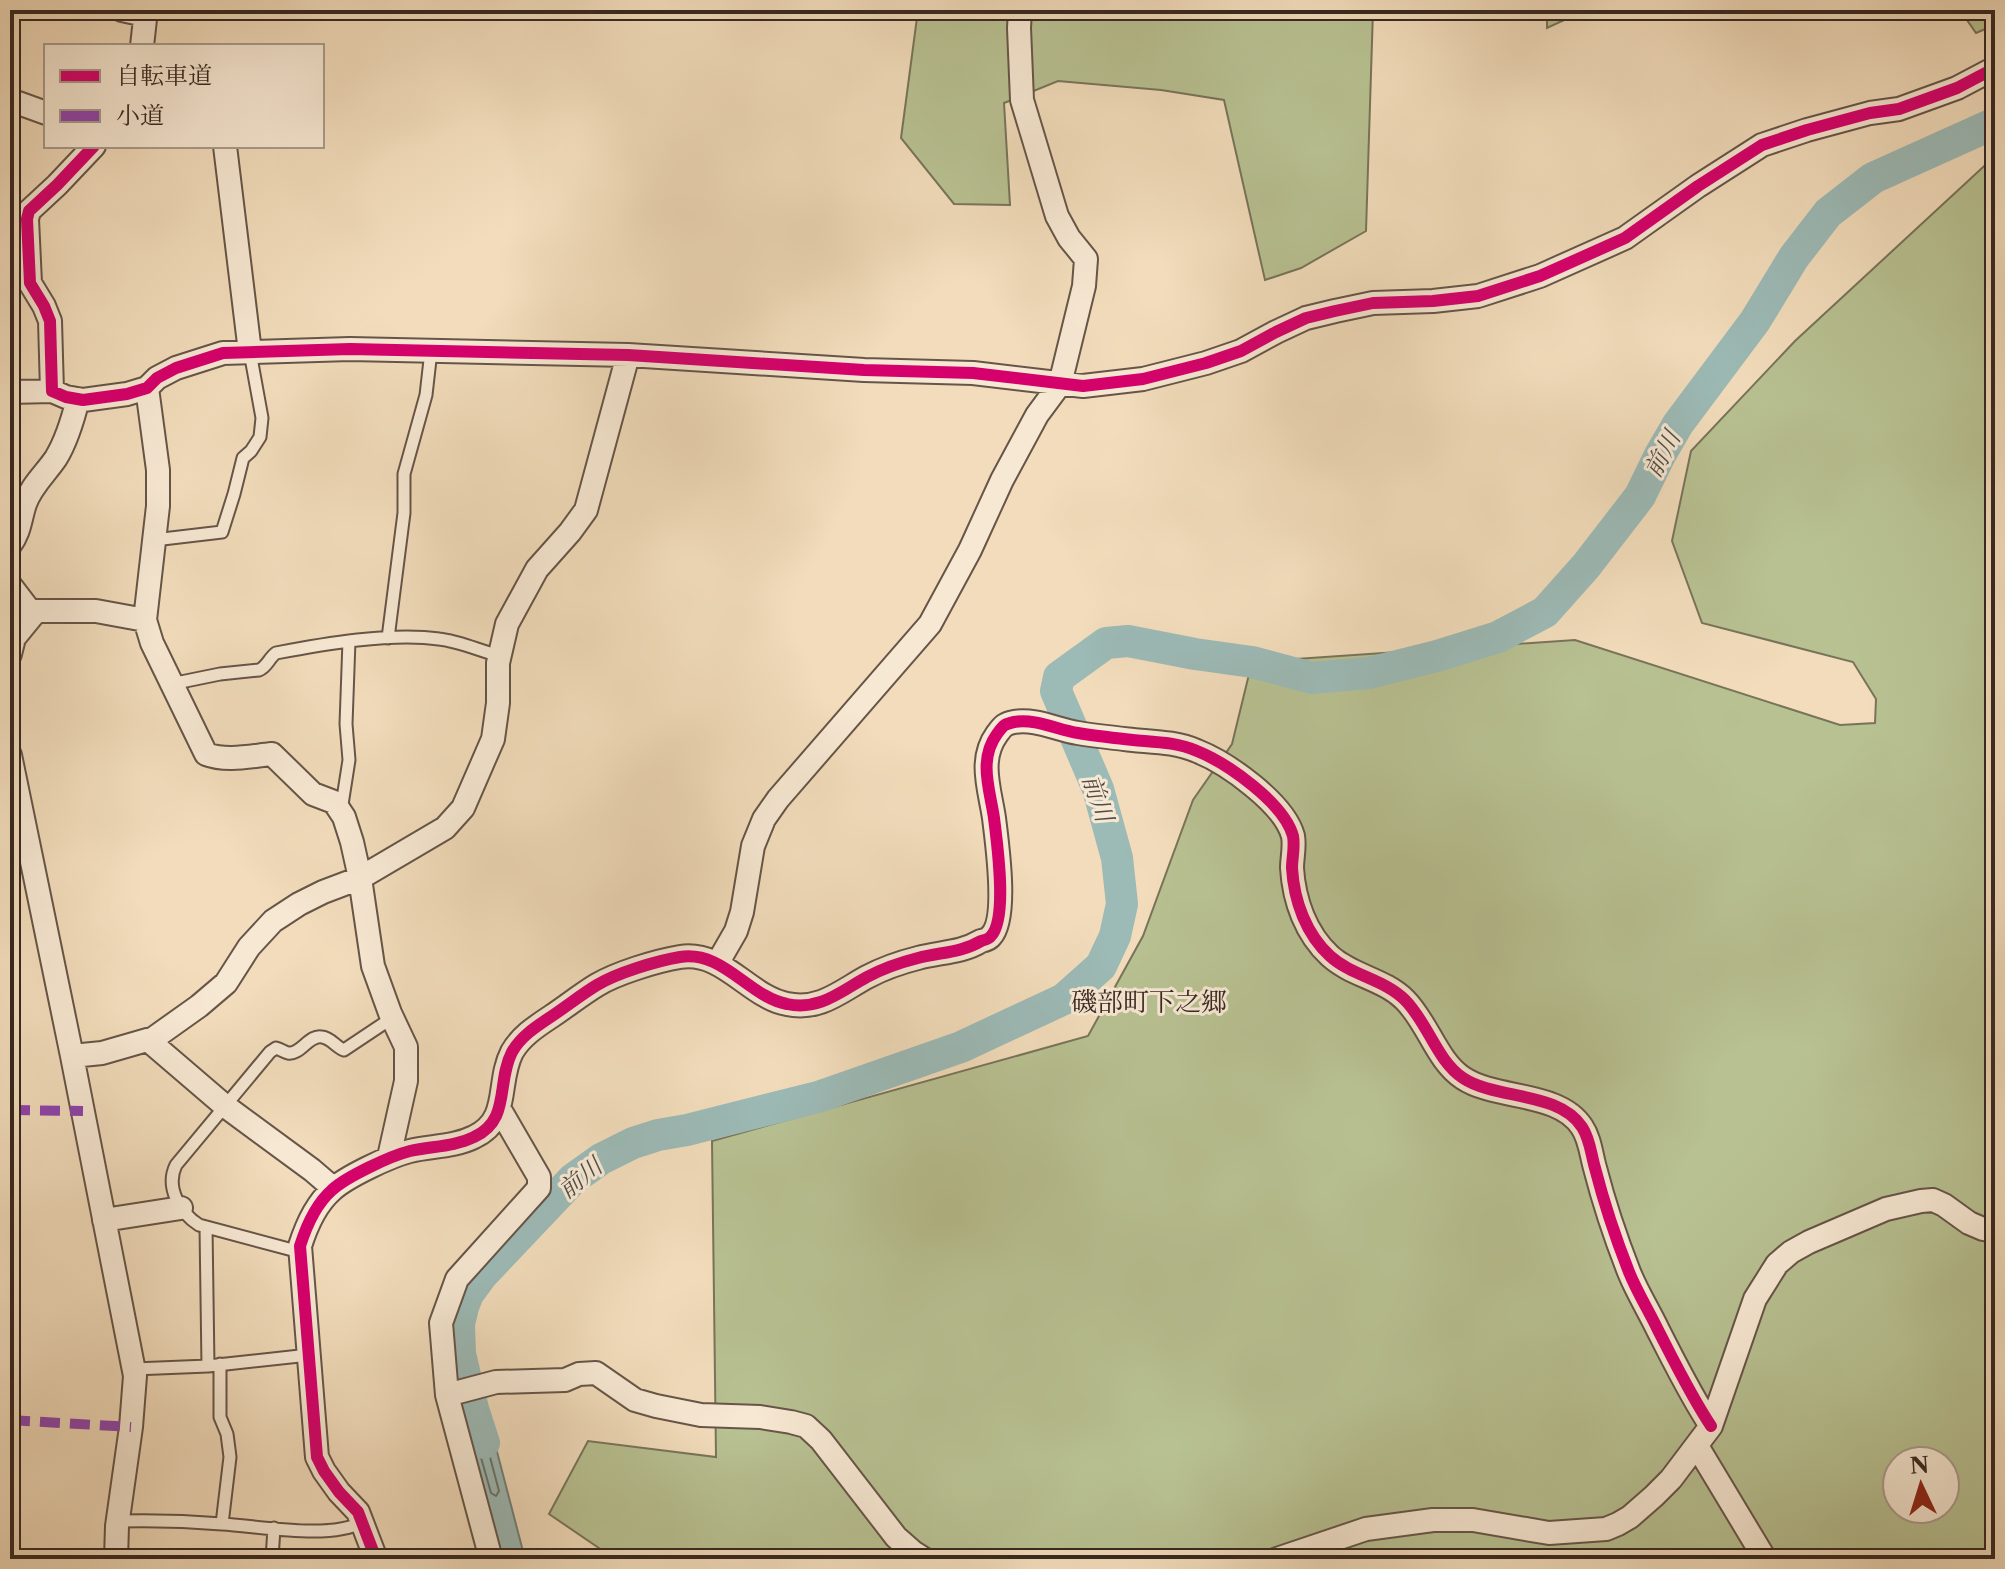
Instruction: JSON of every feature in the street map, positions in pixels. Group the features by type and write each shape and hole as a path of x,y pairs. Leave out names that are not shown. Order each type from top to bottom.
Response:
{"street":[{"path":"122,10 145,13 142,44"},
{"path":"717,964 736,931 753,846 764,819 796,777 930,624 1037,415 1060,384 1084,286 1086,259 1057,216 1025,113 1020,10"},
{"path":"10,392 52,391 78,399 127,394 147,388 157,378 176,368 223,353 350,349 628,355 864,370 973,373 1083,386 1143,379 1241,351 1306,318 1373,303 1478,296 1540,276 1625,238 1762,145 1870,113 1899,109 1957,88 1995,68"},
{"path":"10,100 44,112"},
{"path":"52,391 50,321 30,283 20,272 27,219 29,211 92,148"},
{"path":"225,148 250,352"},
{"path":"72,1056 102,1053 154,1038 226,983 249,947 273,921 323,892 360,878 445,828 463,808 493,739 500,656 507,624 537,569 586,510 628,355"},
{"path":"147,388 158,470 158,506 145,620 152,643 206,754 216,758 272,754 313,794 334,802 341,812 360,878 373,966 406,1047 406,1081 389,1157"},
{"path":"10,545 32,489 56,457 71,427 78,399"},
{"path":"10,585 33,615"},
{"path":"11,642 36,611 96,611 145,620"},
{"path":"376,1559 358,1512 339,1492 317,1457 300,1252 304,1230 333,1188 389,1157 469,1140 487,1130 499,1108 513,1050 528,1032 610,978 676,958 697,957 717,964 781,1003 795,1006 816,1004 869,976 919,957 971,947 991,936 998,921 1001,896 993,814 986,779 987,761 991,742 1003,726 1012,722 1028,721 1073,732 1166,741 1193,749 1235,772 1263,794 1286,822 1292,835 1295,891 1302,915 1313,937 1332,959 1391,987 1405,999 1421,1018 1446,1063 1462,1077 1484,1088 1550,1104 1574,1117 1582,1126 1630,1274 1694,1401 1711,1426"},
{"path":"10,755 134,1369 131,1427 117,1521 116,1559"},
{"path":"148,1040 225,1106 333,1188"},
{"path":"491,1559 447,1395 441,1323 457,1279 539,1188 539,1177 499,1108"},
{"path":"1277,1559 1366,1529 1433,1520 1473,1520 1549,1533 1606,1529 1630,1517 1654,1496 1671,1479 1711,1426 1755,1299 1777,1264 1791,1252 1886,1209 1921,1201 1933,1200 1969,1223 1995,1231"},
{"path":"104,1220 181,1208"},
{"path":"447,1395 496,1382 565,1380 579,1374 596,1373 635,1400 656,1406 701,1415 770,1419 806,1426 821,1440 896,1537 924,1559"},
{"path":"1697,1446 1765,1559"}],"lane":[{"path":"388,638 404,513 404,474 426,395 431,351"},
{"path":"154,540 222,532 243,458 260,437 262,418 250,352"},
{"path":"171,684 259,670 276,653 349,641 440,639 500,656"},
{"path":"341,812 349,760 346,724 349,641"},
{"path":"300,1252 199,1225 188,1218 172,1186 173,1171 270,1052 276,1048 294,1052 312,1038 320,1036 344,1050 392,1018"},
{"path":"206,1227 214,1365 220,1417 227,1434 230,1457 222,1524"},
{"path":"134,1369 309,1355"},
{"path":"117,1521 158,1519 311,1531 348,1529 362,1522"},
{"path":"272,1559 274,1528"}],"green space":[{"path":"918,10 1373,10 1366,231 1301,268 1265,280 1224,100 1161,90 1058,81 1004,103 1010,205 954,204 901,138"},
{"path":"1547,10 1586,10 1547,28"},
{"path":"1960,10 1995,10 1995,25 1976,33"},
{"path":"1995,156 1995,1559 615,1559 549,1514 588,1441 716,1457 712,1141 1088,1036 1143,936 1193,800 1232,744 1252,662 1575,640 1840,725 1875,723 1876,699 1853,662 1702,623 1672,541 1691,451 1795,341"}],"water":[{"path":"483,1398 525,1559 501,1559 458,1405"}],"waterway":[{"name":"前川","path":"484,1443 460,1354 459,1324 463,1307 482,1275 573,1179 601,1159 633,1143 818,1097 961,1047 1064,999 1101,966 1115,936 1122,904 1117,858 1098,789 1056,691 1059,677 1106,643 1128,641 1252,662 1312,678 1369,673 1498,637 1545,612 1586,566 1640,496 1678,424 1755,321 1794,257 1828,213 1873,178 1995,123"}],"marked path":[{"path":"10,1110 83,1111"},
{"path":"10,1420 131,1427"}],"cycle path":[{"path":"92,148 29,211 27,219 30,283 50,321 52,391 66,397 83,400 127,394 147,388 157,378 176,368 223,353 350,349 628,355 864,370 973,373 1083,386 1143,379 1206,363 1241,351 1306,318 1335,311 1373,303 1478,296 1540,276 1625,238 1762,145 1870,113 1899,109 1957,88 1995,68"},
{"path":"376,1559 358,1512 339,1492 317,1457 300,1246 321,1202 339,1185 380,1162 410,1151 459,1143 486,1130 498,1111 507,1064 520,1041 586,992 615,976 660,961 695,957 723,967 773,1000 810,1005 892,966 966,948 989,938 996,927 999,913 1000,880 987,775 988,754 1002,727 1022,721 1078,733 1189,748 1223,765 1267,798 1288,823 1293,836 1295,893 1303,916 1314,938 1330,956 1388,987 1405,1000 1446,1062 1463,1078 1492,1090 1558,1107 1572,1115 1582,1127 1589,1142 1610,1221 1632,1279 1683,1379 1711,1426"}],"district":[{"name":"磯部町下之郷","path":"1149,1002"}]}
